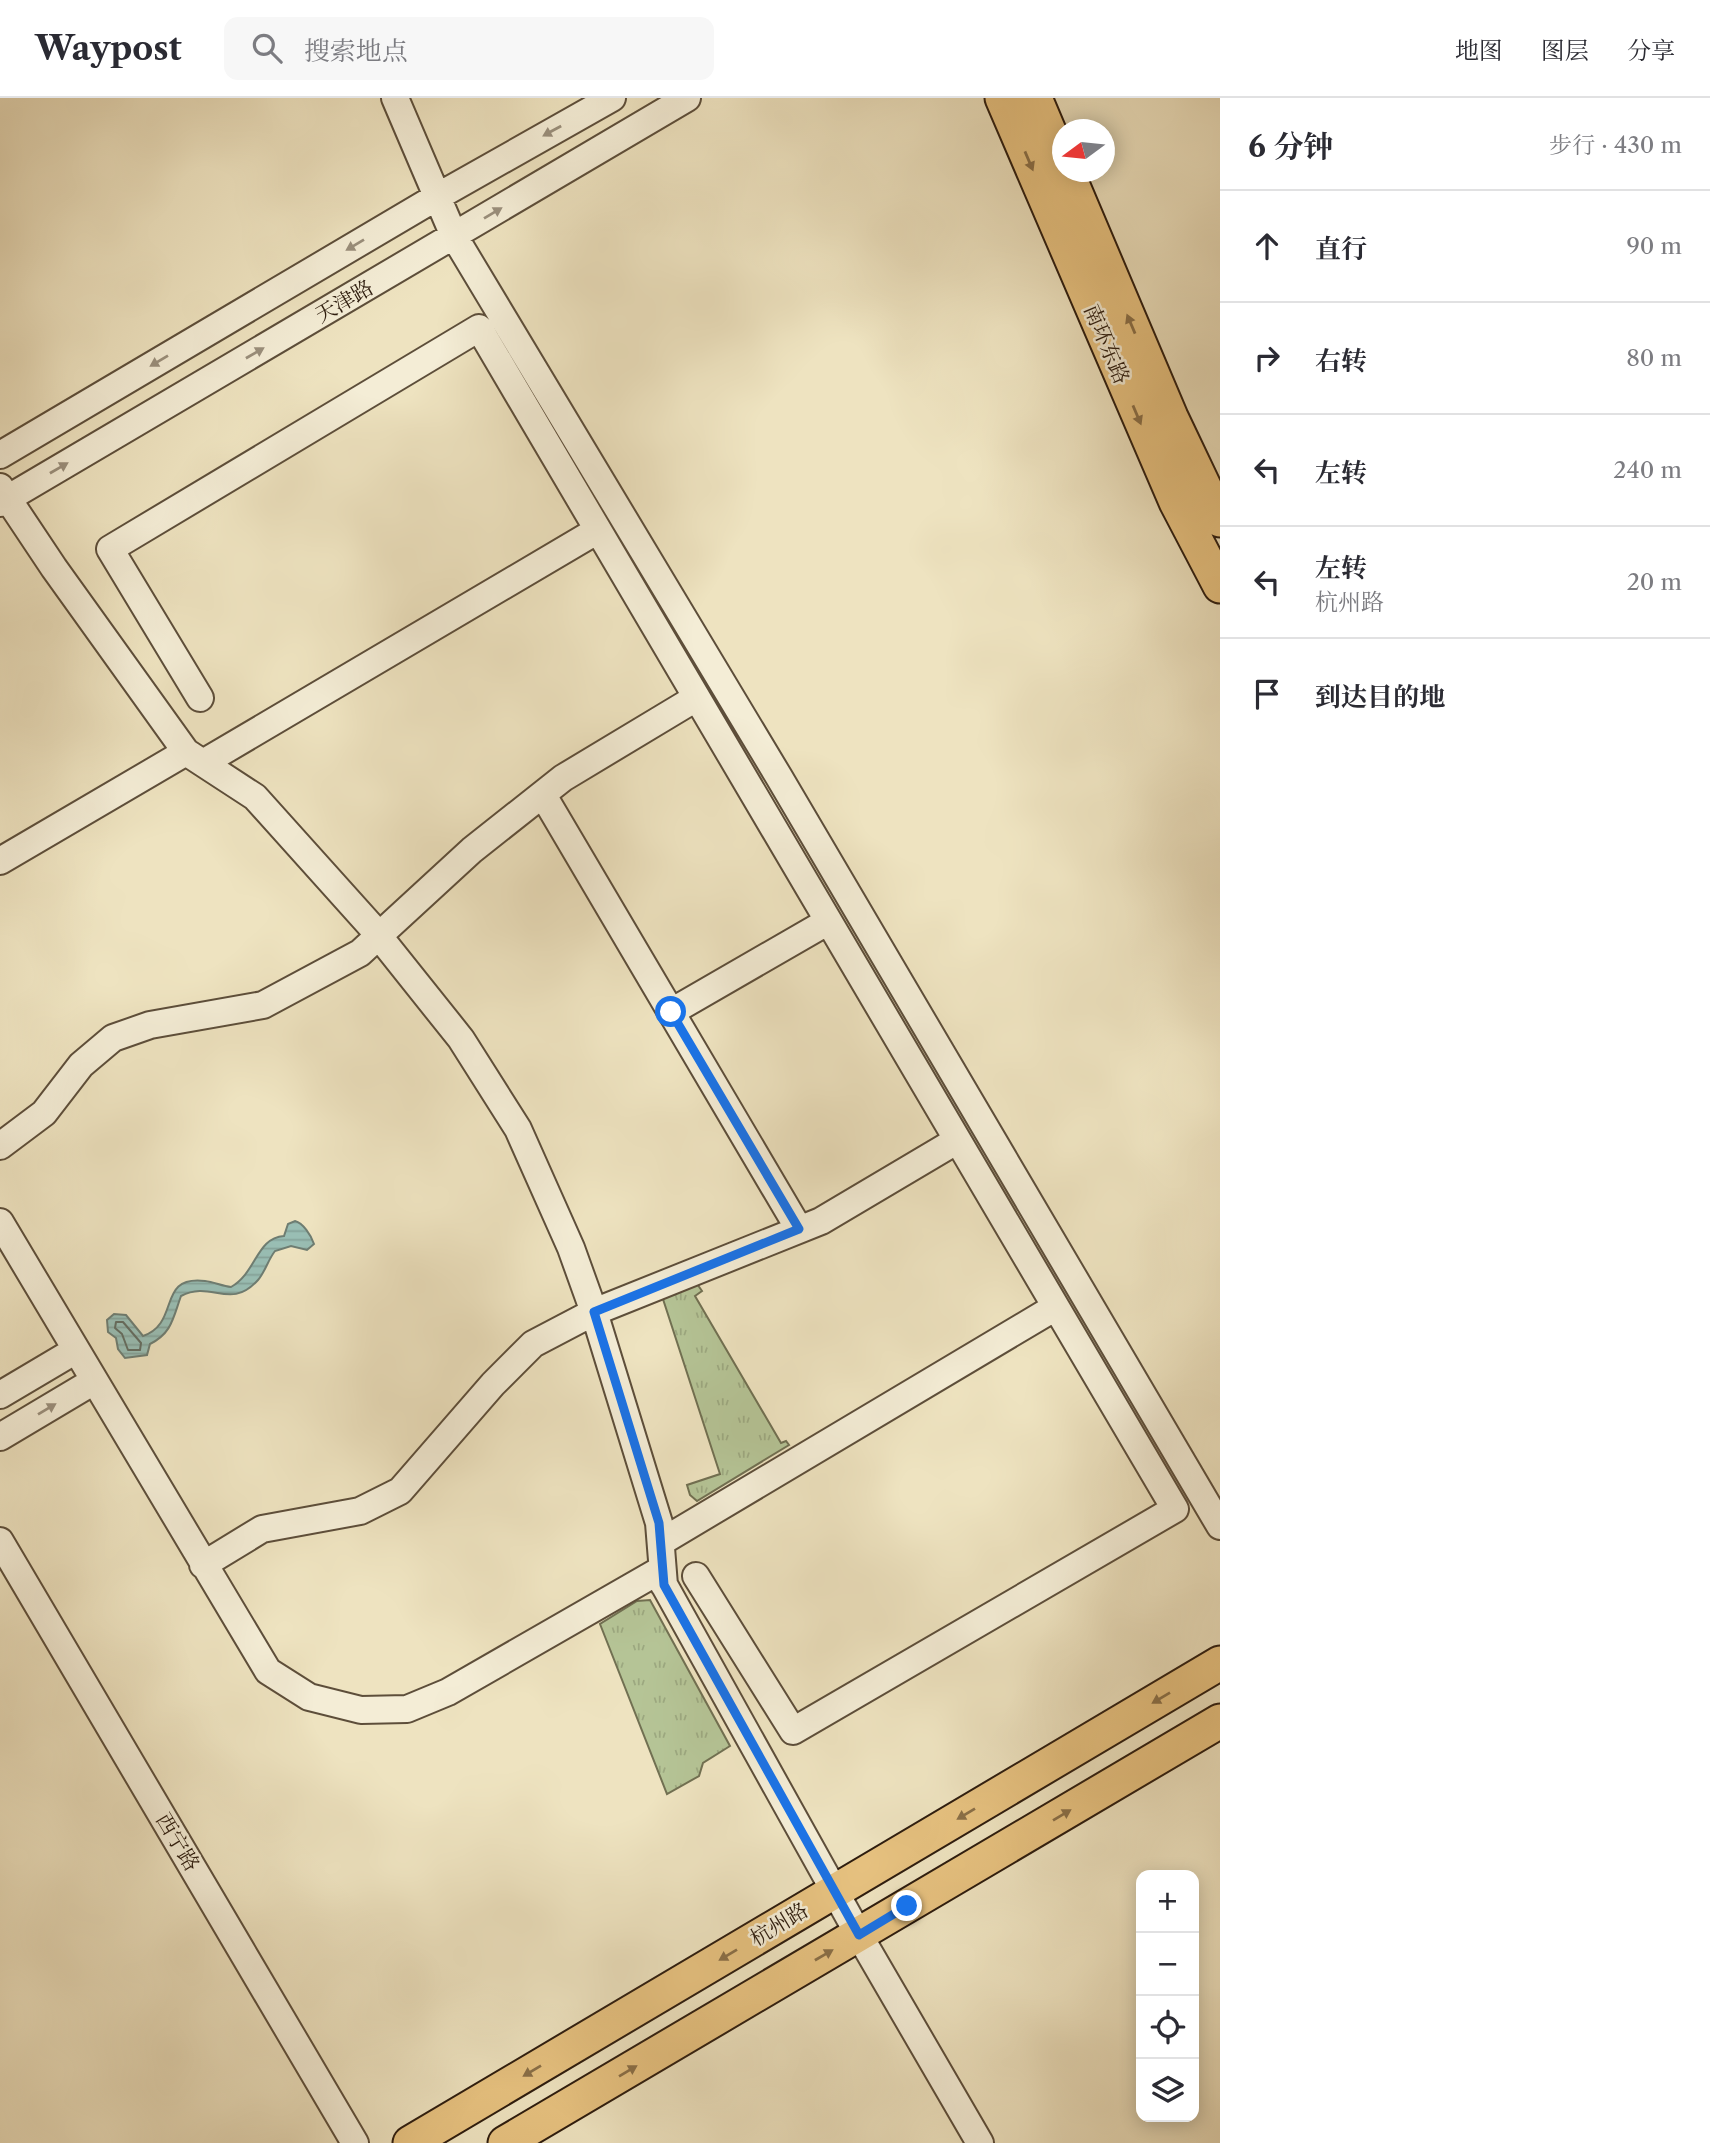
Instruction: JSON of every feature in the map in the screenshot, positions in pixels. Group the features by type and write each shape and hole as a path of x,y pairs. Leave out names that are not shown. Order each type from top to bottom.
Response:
{"main road":[{"name":"南环东路","path":"1002,98 1175,502 1220,586"},
{"path":"1035,98 1052,138"},
{"name":"南环东路","path":"1071,182 1171,416 1220,520"},
{"name":"杭州路","path":"410,2143 1220,1663"},
{"path":"505,2143 1220,1721"}],"street":[{"path":"395,98 435,198 454,236 779,777 1220,1526"},
{"name":"天津路","path":"0,455 435,198 612,98"},
{"name":"天津路","path":"2,496 454,236 687,98"},
{"path":"200,698 110,549 480,328 1175,1510 793,1731 696,1576"},
{"path":"2,496 195,758 255,797 378,935 461,1039 518,1129 571,1248 594,1312 659,1523 664,1585"},
{"path":"0,861 195,758 598,530"},
{"path":"0,1146 44,1114 81,1065 113,1038 150,1025 263,1005 300,988 360,953 472,850 563,779 696,698"},
{"path":"542,795 799,1229"},
{"path":"671,1012 827,922"},
{"path":"203,1565 262,1529 360,1511 400,1491 493,1384 533,1344 594,1312 821,1221 956,1141"},
{"path":"0,1222 268,1671 309,1697 361,1710 407,1709 448,1692 657,1572 859,1935 981,2143"},
{"path":"660,1542 1054,1308"},
{"path":"0,1395 76,1350"},
{"path":"0,1437 94,1381"},
{"name":"西宁路","path":"0,1541 355,2143"}],"green space":[{"path":"695,1281 702,1291 695,1296 781,1443 786,1441 789,1445 697,1501 690,1495 687,1485 720,1474 662,1296"},
{"path":"650,1600 730,1746 703,1763 699,1776 667,1794 600,1624 637,1601"}],"water":[{"path":"295,1221 304,1227 313,1241 314,1244 307,1250 291,1246 275,1251 258,1280 239,1293 202,1291 181,1296 171,1324 163,1335 150,1344 147,1355 125,1358 118,1349 116,1338 108,1332 107,1320 114,1314 126,1315 143,1336 155,1330 180,1285 190,1281 205,1281 231,1287 240,1281 262,1249 275,1238 284,1236 288,1224"}],"route":[{"path":"671,1012 799,1229 594,1312 659,1523 664,1585 859,1935 907,1906"}]}
